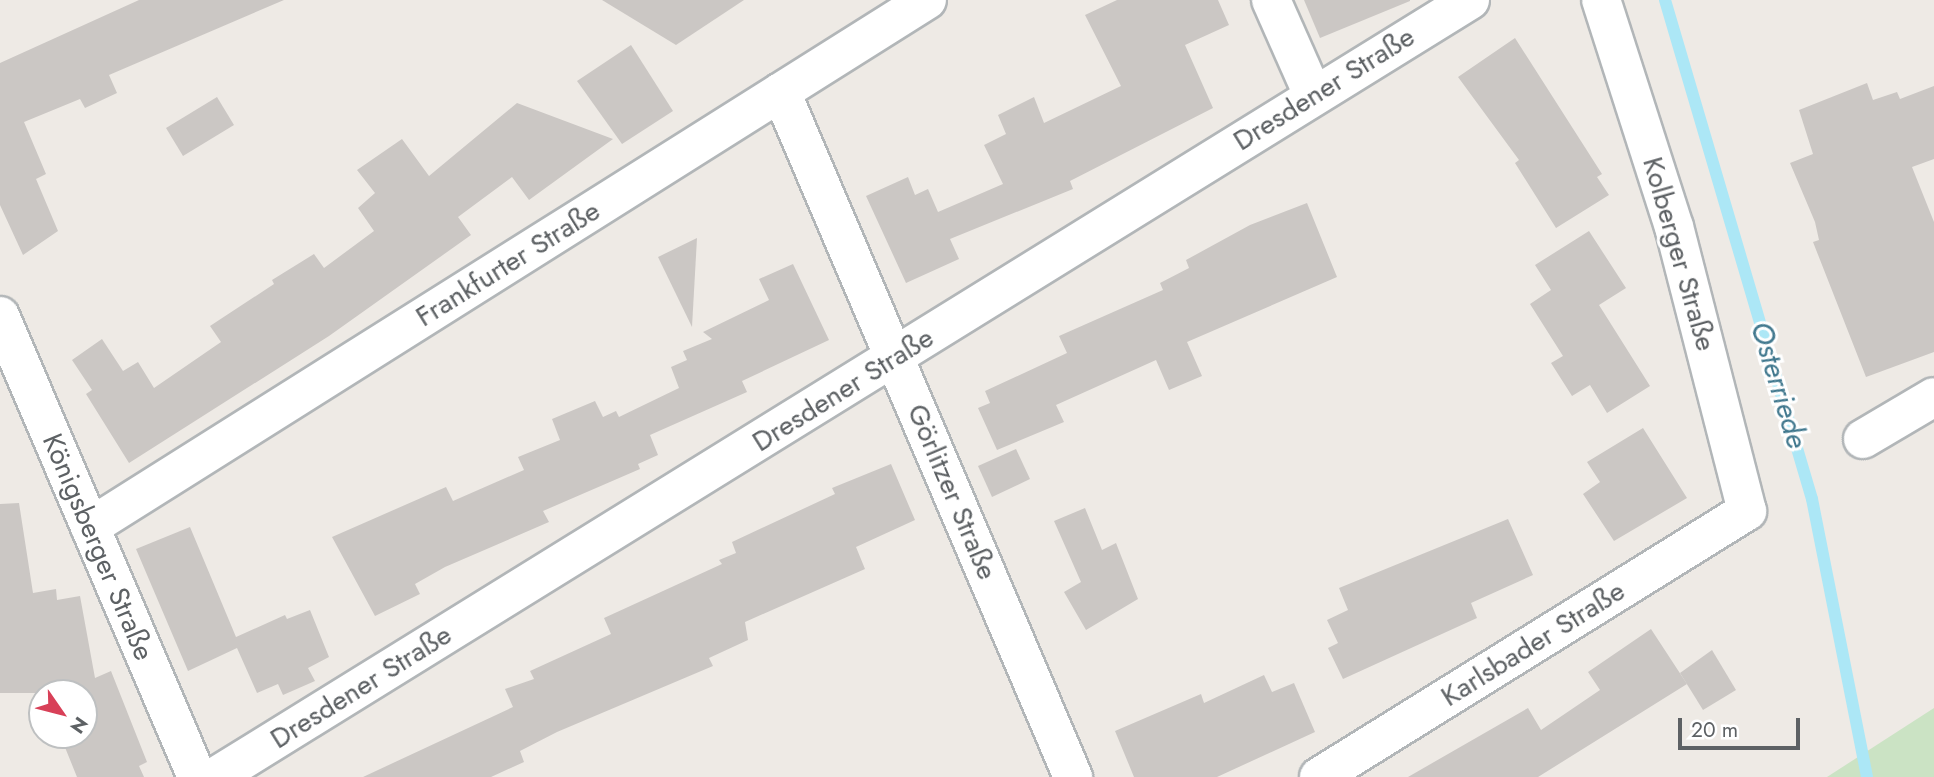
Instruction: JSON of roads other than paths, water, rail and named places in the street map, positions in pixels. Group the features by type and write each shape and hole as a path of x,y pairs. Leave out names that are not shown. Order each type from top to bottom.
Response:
{"street":[{"name":"Frankfurter Straße","path":"90,527 927,0"},
{"path":"1271,0 1313,95"},
{"name":"Dresdener Straße","path":"215,777 1470,0"},
{"name":"Kolberger Straße","path":"1601,0 1674,227 1747,511"},
{"name":"Görlitzer Straße","path":"781,92 1073,777"},
{"name":"Königsberger Straße","path":"0,316 197,777"},
{"path":"1863,439 1934,397"},
{"name":"Karlsbader Straße","path":"1319,777 1747,511"}],"waterway":[{"name":"Osterriede","path":"1665,0 1812,499 1867,777"}]}
